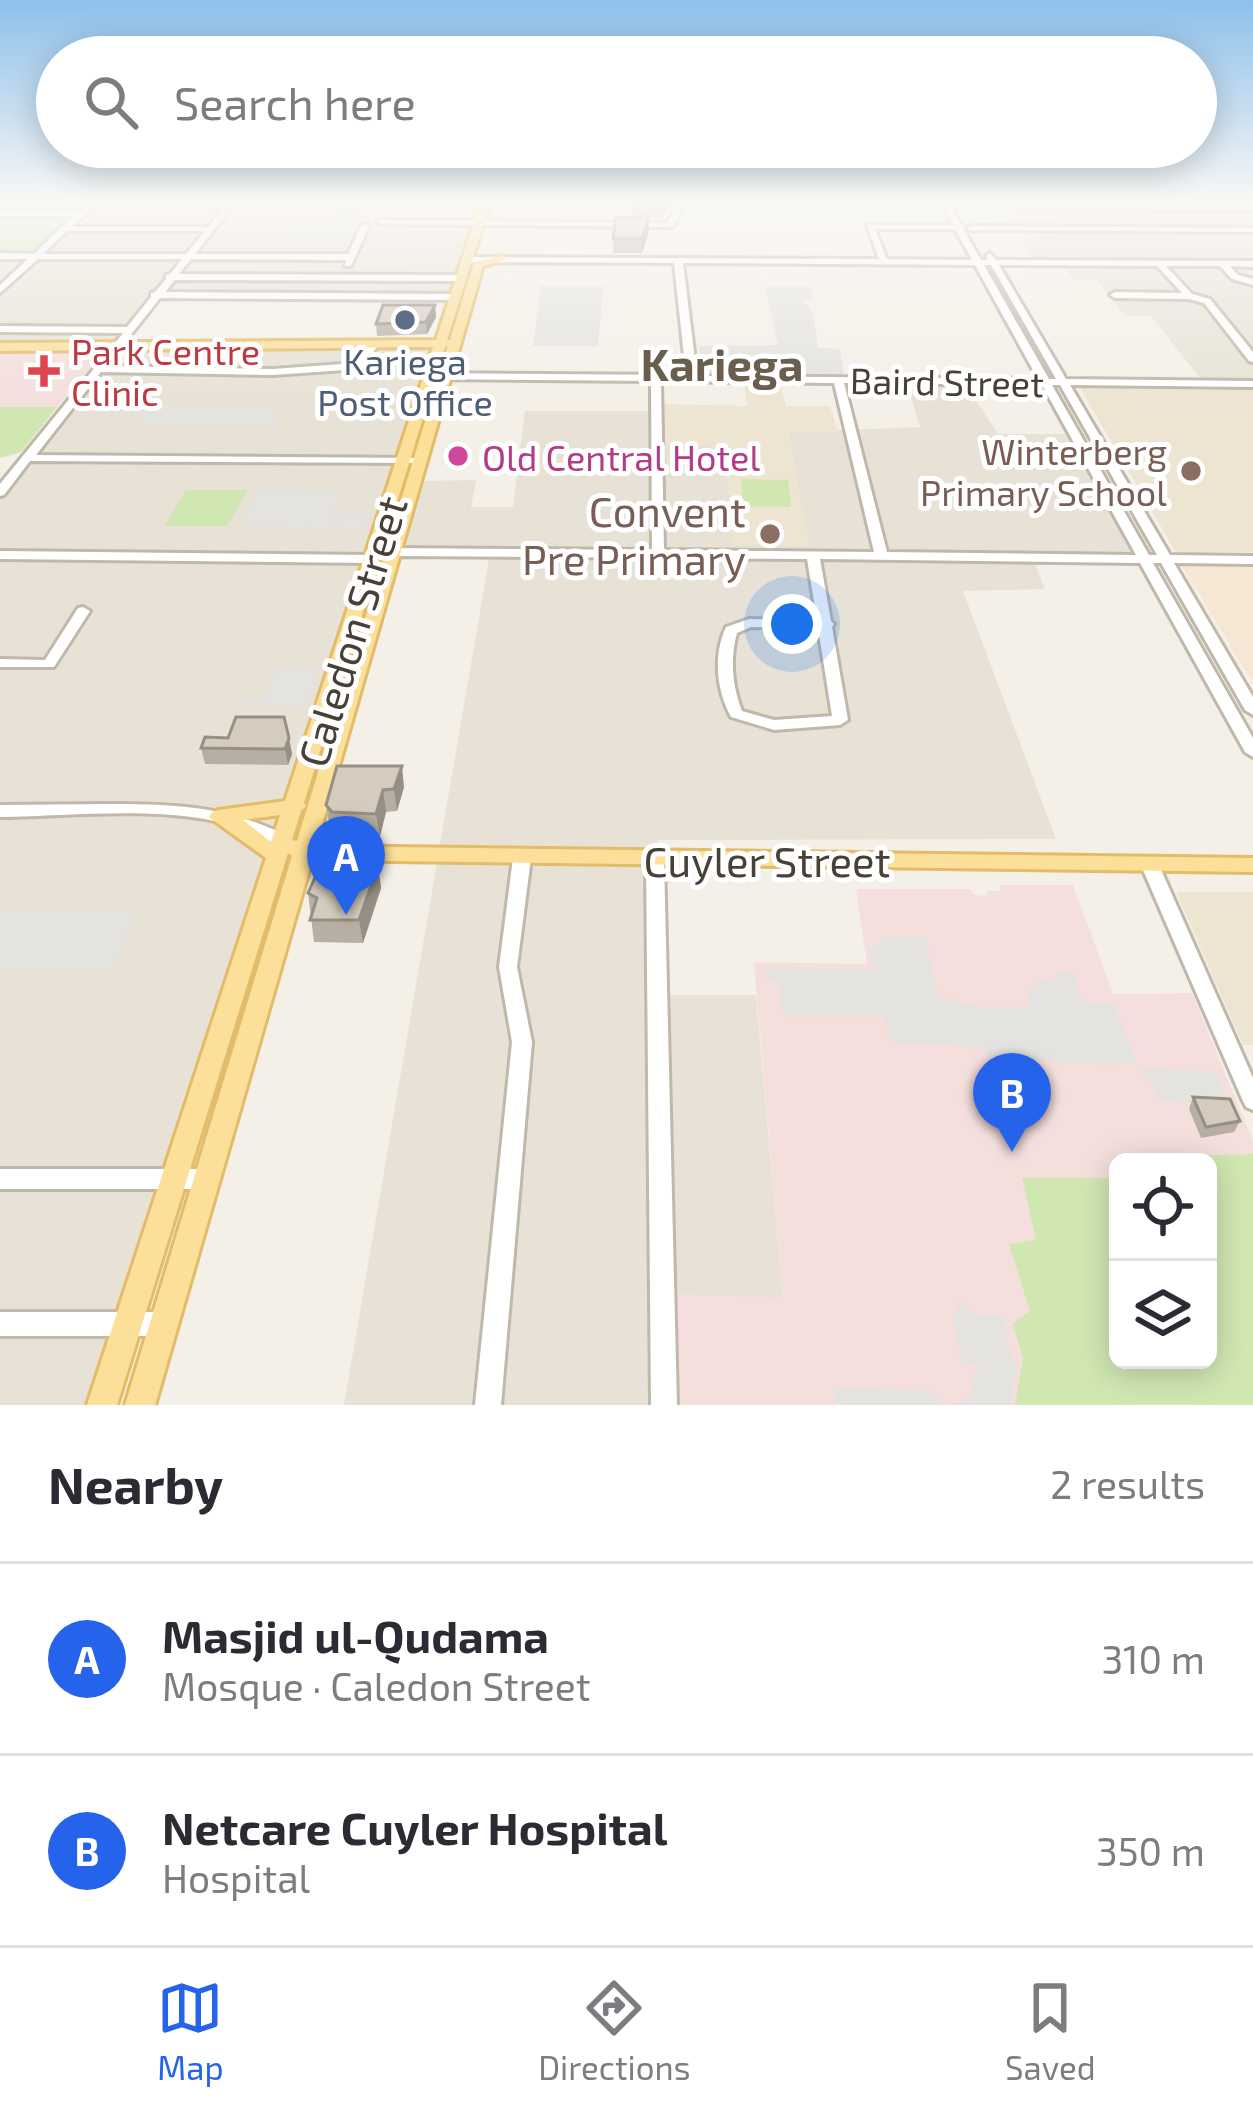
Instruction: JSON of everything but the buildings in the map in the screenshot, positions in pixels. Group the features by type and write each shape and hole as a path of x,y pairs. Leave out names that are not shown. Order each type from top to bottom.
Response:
{"main road":[{"name":"Caledon Street","path":"103,1405 170,1180 393,552 426,376 461,278 471,266"},
{"name":"Caledon Street","path":"140,1405 207,1179 296,806 371,559 445,376 474,266"},
{"path":"0,347 454,345"},
{"path":"223,818 296,806"},
{"path":"223,818 289,850"},
{"name":"Cuyler Street","path":"289,850 522,858 1253,866"}],"street":[{"path":"0,290 27,266"},
{"path":"0,493 178,266"},
{"path":"341,278 348,266"},
{"path":"679,266 692,379"},
{"path":"989,266 1253,752"},
{"path":"1161,266 1189,296"},
{"path":"1225,266 1234,276 1253,282"},
{"path":"169,277 461,278"},
{"path":"154,295 455,297"},
{"path":"1114,296 1189,296 1207,301 1253,359"},
{"path":"0,329 130,330"},
{"path":"99,369 273,372 361,366 373,345"},
{"name":"Baird Street","path":"426,376 1253,383"},
{"path":"656,378 658,555"},
{"path":"838,380 881,555"},
{"path":"1055,382 1253,710"},
{"path":"0,464 26,460 412,461"},
{"path":"0,555 371,559 393,552 1253,560"},
{"path":"813,555 827,624 838,722 759,724 736,714 730,703 726,645 731,630 749,623 827,624"},
{"path":"0,663 50,664 82,611"},
{"path":"0,812 223,818"},
{"path":"488,1405 522,1042 508,971 522,858"},
{"path":"656,859 664,1405"},
{"path":"1149,863 1253,1101"},
{"path":"0,1179 207,1179"},
{"path":"0,1324 164,1324"}],"shaded area":[{"path":"0,266 465,266 455,297 155,295 122,343 438,345 102,1405 0,1405 0,493 120,343 0,346"},
{"path":"1064,266 1253,266 1253,389 1208,388 1151,316 1125,316 1097,280 1073,279"},
{"path":"541,286 603,286 598,346 533,346"},
{"path":"765,287 811,287 813,299 803,300 813,314 818,348 840,349 844,374 702,373 699,346 778,345"},
{"name":"Park Centre Clinic","path":"90,351 99,357 57,407 0,407 0,354"},
{"path":"906,381 963,381 998,434 1077,434 1145,557 1033,558 1045,589 963,591 1056,839 657,840 657,995 756,995 783,1299 664,1405 344,1405 490,553 405,552 421,481 476,480 471,507 513,507 525,411 656,411 723,446 809,546 788,432 920,427"},
{"path":"744,386 781,386 786,406 830,406 838,432 788,433 810,546 733,545 723,447 658,444 656,404 747,406"},
{"name":"Winterberg Primary School","path":"1080,388 1253,389 1253,552 1176,552"},
{"path":"137,405 275,407 280,425 143,426"},
{"path":"257,490 341,491 333,513 371,514 366,528 341,528 336,519 329,528 240,527"},
{"path":"1178,559 1253,560 1253,683"},
{"path":"276,667 314,667 318,673 307,707 236,706 239,699 264,699"},
{"path":"999,885 1073,885 1113,994 1192,993 1253,1141 1253,1405 664,1405 661,1293 783,1298 754,962 867,964 856,889 970,889 974,895 987,896 987,891 1000,891"},
{"path":"1176,892 1253,892 1253,1045 1243,1045"},
{"path":"137,911 113,970 0,971 0,912"},
{"path":"925,936 938,996 983,1008 1030,1007 1029,989 1038,989 1037,980 1058,982 1056,972 1074,974 1082,1003 1113,1003 1136,1060 1115,1065 989,1058 983,1047 890,1043 884,1017 783,1016 778,981 767,980 766,968 880,970 872,966 868,945 880,945 881,937"},
{"path":"1141,1068 1217,1072 1226,1103 1162,1101"},
{"path":"962,1298 970,1314 1004,1317 1008,1341 994,1342 1010,1346 1017,1370 1010,1405 954,1405 971,1394 977,1365 962,1364 953,1319"},
{"path":"835,1388 936,1391 940,1405 837,1405"}],"green space":[{"path":"0,407 57,407 21,452 0,458"},
{"path":"741,479 788,480 791,507 743,506"},
{"path":"186,490 248,490 227,526 164,526"},
{"path":"1253,1154 1253,1405 1015,1405 1023,1359 1013,1324 1030,1311 1009,1244 1036,1240 1022,1178 1109,1178 1109,1369 1217,1369 1217,1155"}],"place":[{"name":"Kariega Post Office","path":"405,320"},
{"name":"Park Centre Clinic","path":"44,371"},
{"name":"Old Central Hotel","path":"458,456"},
{"name":"Winterberg Primary School","path":"1191,471"},
{"name":"Convent Pre Primary","path":"770,534"},
{"name":"Masjid ul-Qudama","path":"346,915"},
{"name":"Netcare Cuyler Hospital","path":"1012,1152"}],"district":[{"name":"Kariega","path":"722,363"}]}
